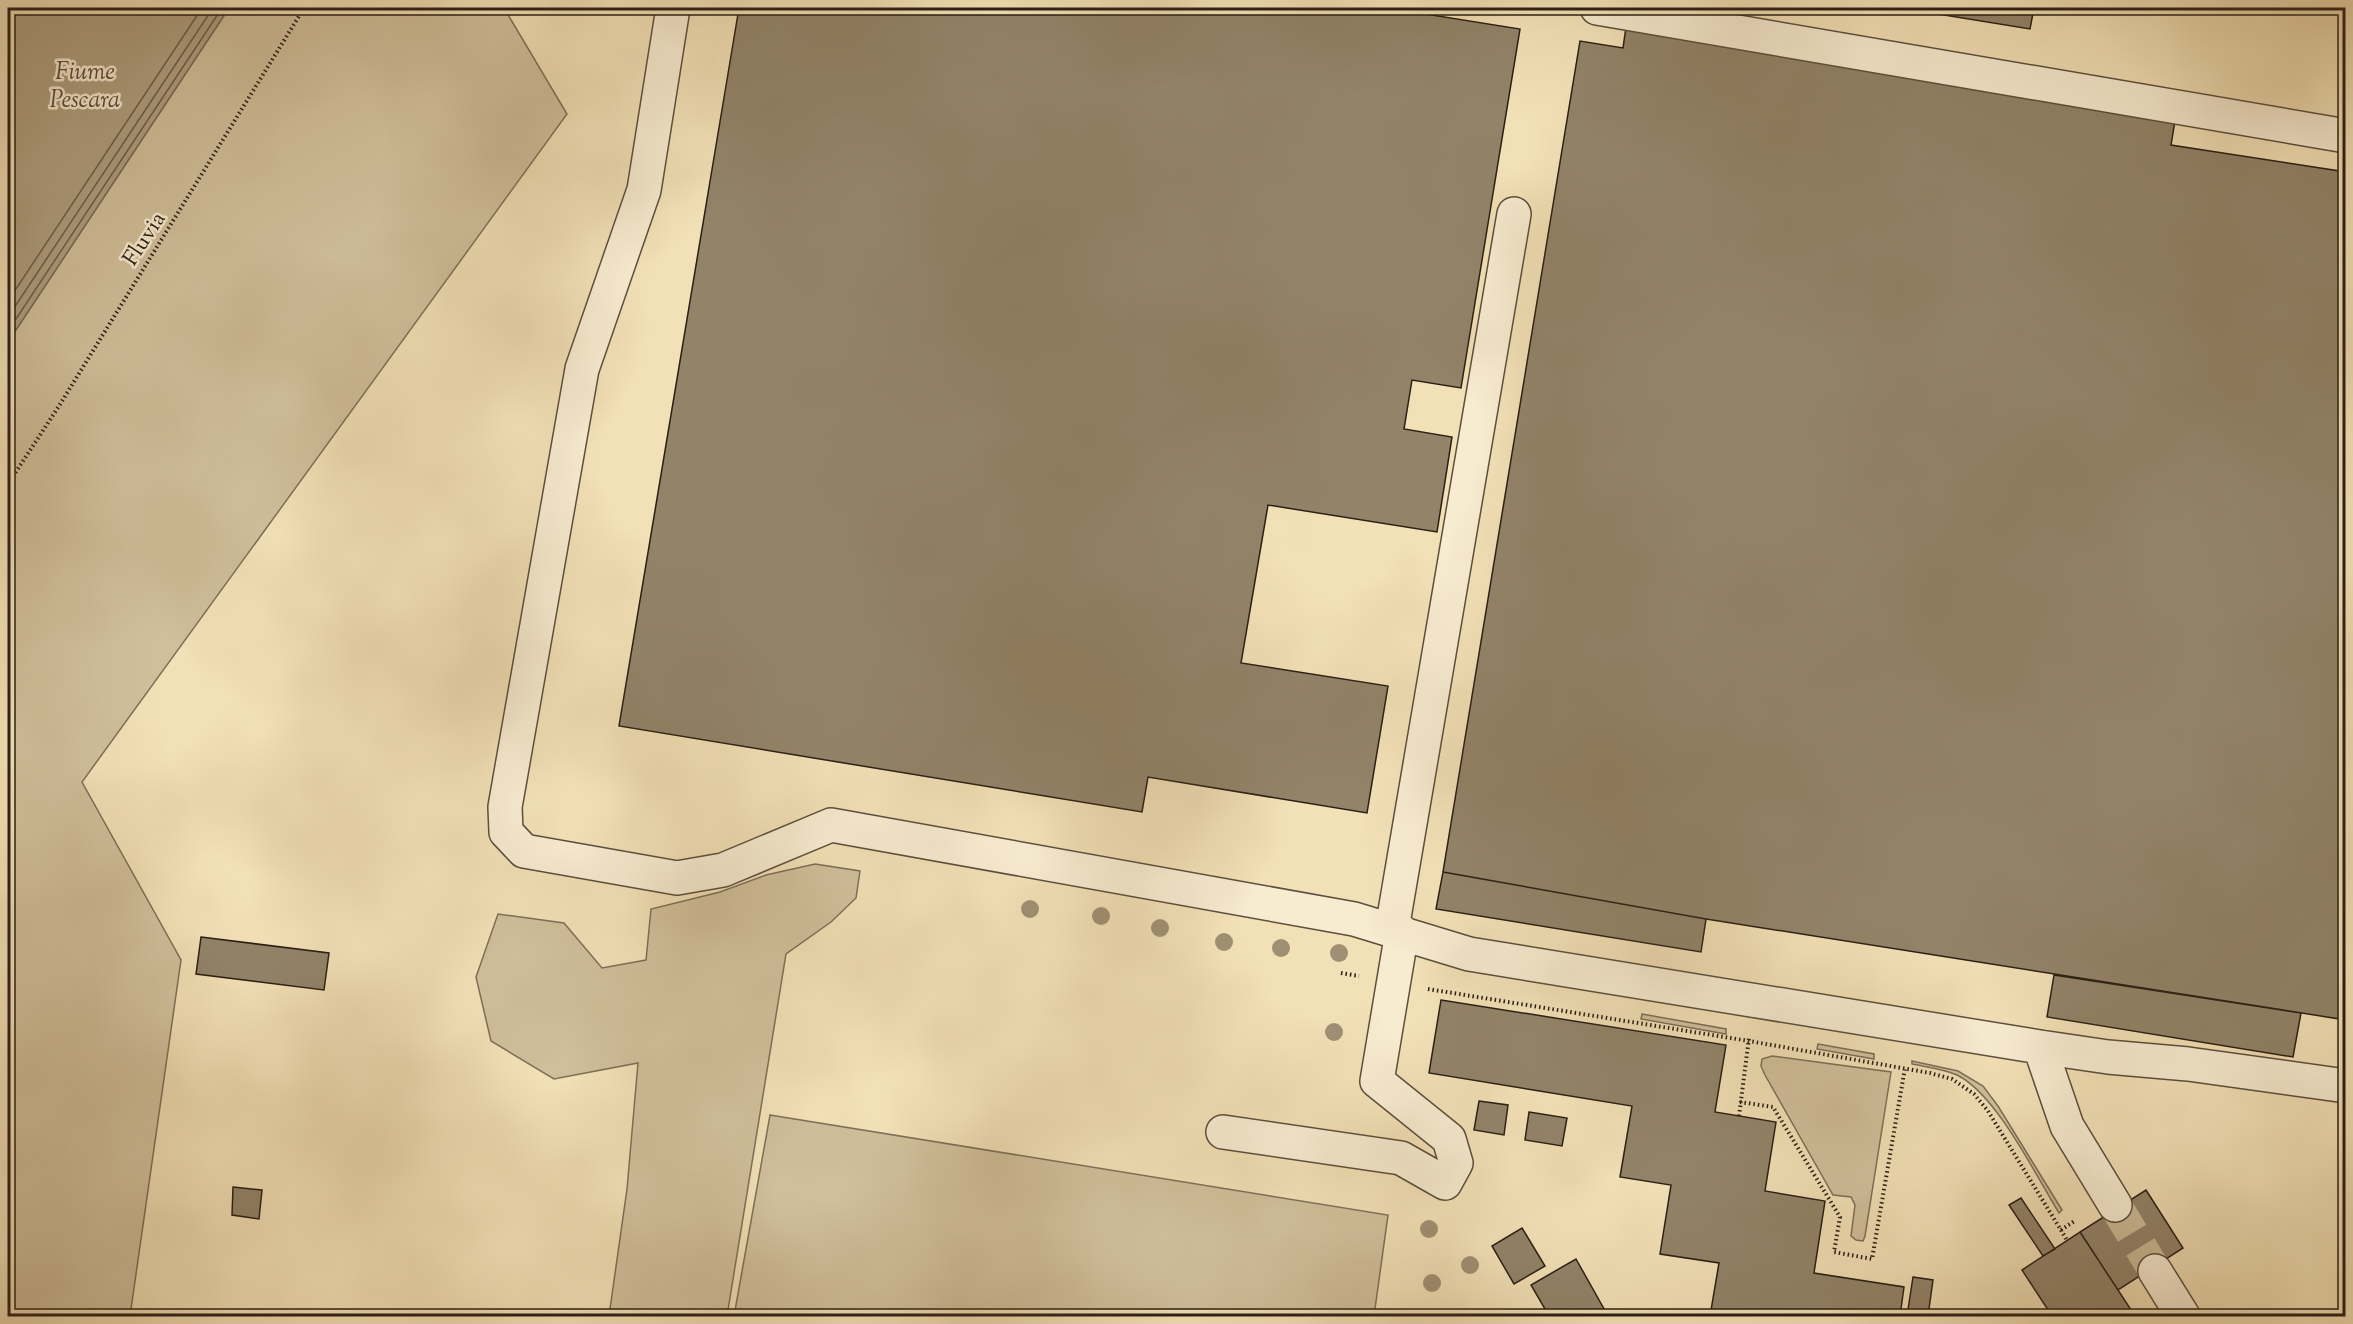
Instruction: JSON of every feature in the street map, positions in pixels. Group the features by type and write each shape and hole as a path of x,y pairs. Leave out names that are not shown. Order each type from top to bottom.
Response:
{"lane":[{"path":"673,8 644,190 582,369 505,807 506,832 524,851 677,878 723,870 831,825 1354,919 1469,954 2040,1047 2108,1057 2188,1064 2346,1086"},
{"path":"1597,8 2346,136"},
{"path":"1223,1132 1401,1158 1445,1184 1456,1163 1449,1139 1377,1081 1394,983 1397,931 1514,214"},
{"path":"2040,1047 2067,1126 2115,1205"},
{"path":"2156,1271 2183,1317"}],"path":[{"name":"Fluvia","path":"8,484 59,406 303,8"},
{"path":"1341,973 1905,1068 1952,1080 1974,1094 1988,1111 2067,1240"},
{"path":"1739,1116 1749,1035"},
{"path":"1740,1102 1773,1107 1840,1217 1834,1252 1872,1259 1906,1062"},
{"path":"2061,1230 2076,1220"}],"shaded area":[{"path":"229,8 504,8 567,114 82,782 181,960 130,1316 8,1316 8,342"},
{"path":"815,864 860,871 856,898 831,922 786,954 727,1316 609,1316 627,1189 638,1063 554,1079 491,1041 476,977 498,914 564,923 602,968 646,960 651,909 720,892 766,875"},
{"path":"1642,1014 1726,1029 1726,1034 1641,1019"},
{"path":"1818,1044 1874,1054 1874,1059 1817,1049"},
{"path":"1772,1056 1891,1072 1863,1241 1851,1236 1855,1205 1851,1197 1833,1195 1765,1075 1761,1066 1762,1059"},
{"path":"1912,1061 1958,1071 1983,1086 1998,1106 2062,1210 2059,1213 2014,1136 1986,1099 1972,1085 1957,1075 1912,1064"},
{"path":"770,1115 1388,1215 1374,1316 734,1316"}],"water":[{"name":"Fiume Pescara","path":"8,8 229,8 8,342"}],"building":[{"path":"739,8 1388,8 1520,29 1461,388 1412,380 1404,429 1452,437 1437,532 1268,505 1241,663 1388,686 1367,813 1148,777 1142,812 619,726"},
{"path":"1901,8 2034,8 2030,29"},
{"path":"1626,27 2176,115 2171,145 2346,172 2346,1020 1706,919 1443,872 1580,41 1623,48"},
{"path":"1443,872 1706,919 1701,952 1436,909"},
{"path":"201,937 329,953 324,990 196,974"},
{"path":"2054,975 2301,1013 2293,1057 2047,1017"},
{"path":"1441,1000 1726,1045 1715,1112 1776,1122 1765,1191 1825,1201 1814,1273 1904,1287 1900,1316 1710,1316 1719,1263 1660,1254 1671,1185 1620,1177 1632,1106 1429,1073"},
{"path":"1479,1101 1508,1105 1504,1135 1474,1130"},
{"path":"1529,1112 1567,1118 1562,1146 1525,1140"},
{"path":"233,1187 262,1190 259,1219 232,1215"},
{"path":"2146,1190 2183,1248 2118,1290 2080,1232"},
{"path":"2021,1198 2055,1249 2043,1256 2009,1205"},
{"path":"1522,1228 1545,1266 1514,1284 1492,1246"},
{"path":"2080,1232 2135,1316 2052,1316 2022,1270"},
{"path":"1576,1259 1608,1316 1549,1316 1531,1285"},
{"path":"1913,1277 1933,1280 1928,1316 1907,1316"}],"tunnel":[{"path":"2115,1205 2155,1271"}]}
